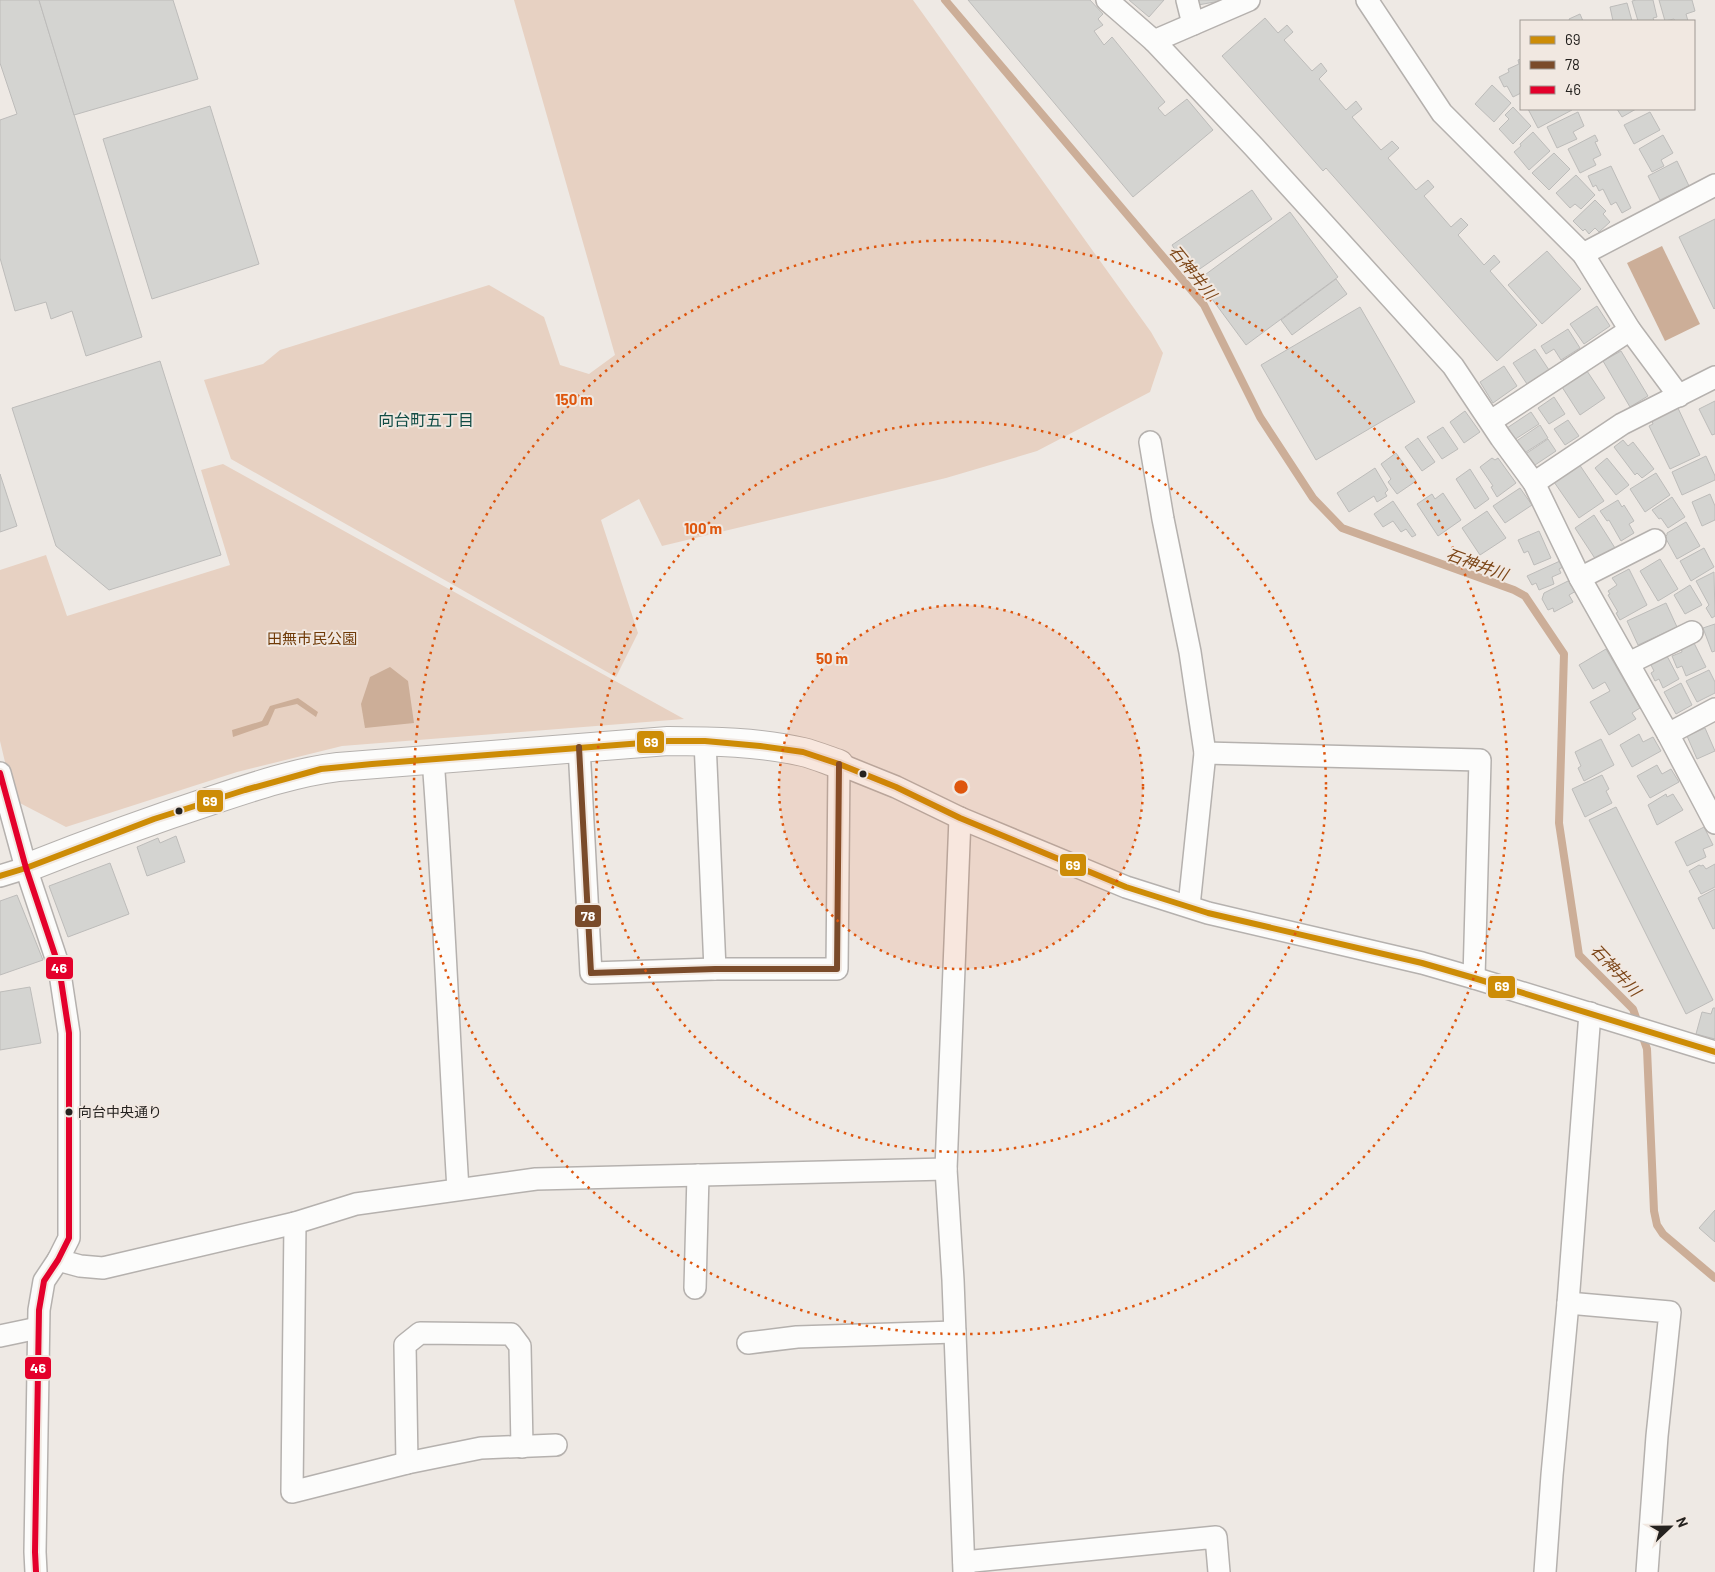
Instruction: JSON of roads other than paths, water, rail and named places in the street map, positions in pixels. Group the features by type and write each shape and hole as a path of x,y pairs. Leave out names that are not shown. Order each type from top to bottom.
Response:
{"street":[{"path":"1107,0 1154,41 1254,146 1454,366 1501,438 1534,483 1580,578 1668,734 1715,823"},
{"path":"1187,0 1193,24"},
{"path":"1154,41 1249,0"},
{"path":"1367,0 1442,113 1583,254 1630,330 1679,396"},
{"path":"1583,254 1715,185"},
{"path":"1491,421 1630,330"},
{"path":"1534,483 1622,424 1715,377"},
{"path":"1150,442 1190,652 1205,753 1189,906"},
{"path":"1580,578 1655,540"},
{"path":"1628,663 1692,632"},
{"path":"1668,734 1715,709"},
{"path":"0,876 26,868 154,819 245,790 311,772 338,767 668,741 705,741 760,746 803,752 839,764 960,818 1126,887 1208,913 1422,963 1715,1052"},
{"path":"705,741 715,969"},
{"path":"579,747 591,973 715,969 837,969 839,764"},
{"path":"1205,753 1480,760 1474,978"},
{"path":"433,759 440,852 458,1189"},
{"path":"0,773 26,868 59,968 69,1033 69,1238 58,1260 44,1281 39,1310 36,1572"},
{"path":"960,818 946,1169 955,1332 964,1567 1216,1538 1219,1572"},
{"path":"1545,1572 1590,1014"},
{"path":"58,1260 80,1266 104,1268 295,1223 356,1204 536,1179 946,1169"},
{"path":"695,1288 698,1175"},
{"path":"295,1223 292,1492 407,1463 481,1448 556,1445"},
{"path":"1568,1303 1670,1312 1647,1572"},
{"path":"0,1336 38,1328"},
{"path":"748,1343 797,1337 955,1332"},
{"path":"407,1463 405,1346 420,1333 511,1334 520,1346 522,1447"}],"waterway":[{"name":"石神井川","path":"945,0 1204,305 1260,417 1313,498 1342,528 1514,590 1525,596 1564,654 1559,823 1579,955 1633,1009 1647,1049 1654,1211 1657,1225 1663,1234 1715,1278"}],"place":[{"name":"向台中央通り","path":"69,1112"}],"district":[{"name":"向台町五丁目","path":"426,420"}],"park label":[{"name":"田無市民公園","path":"312,639"}]}
